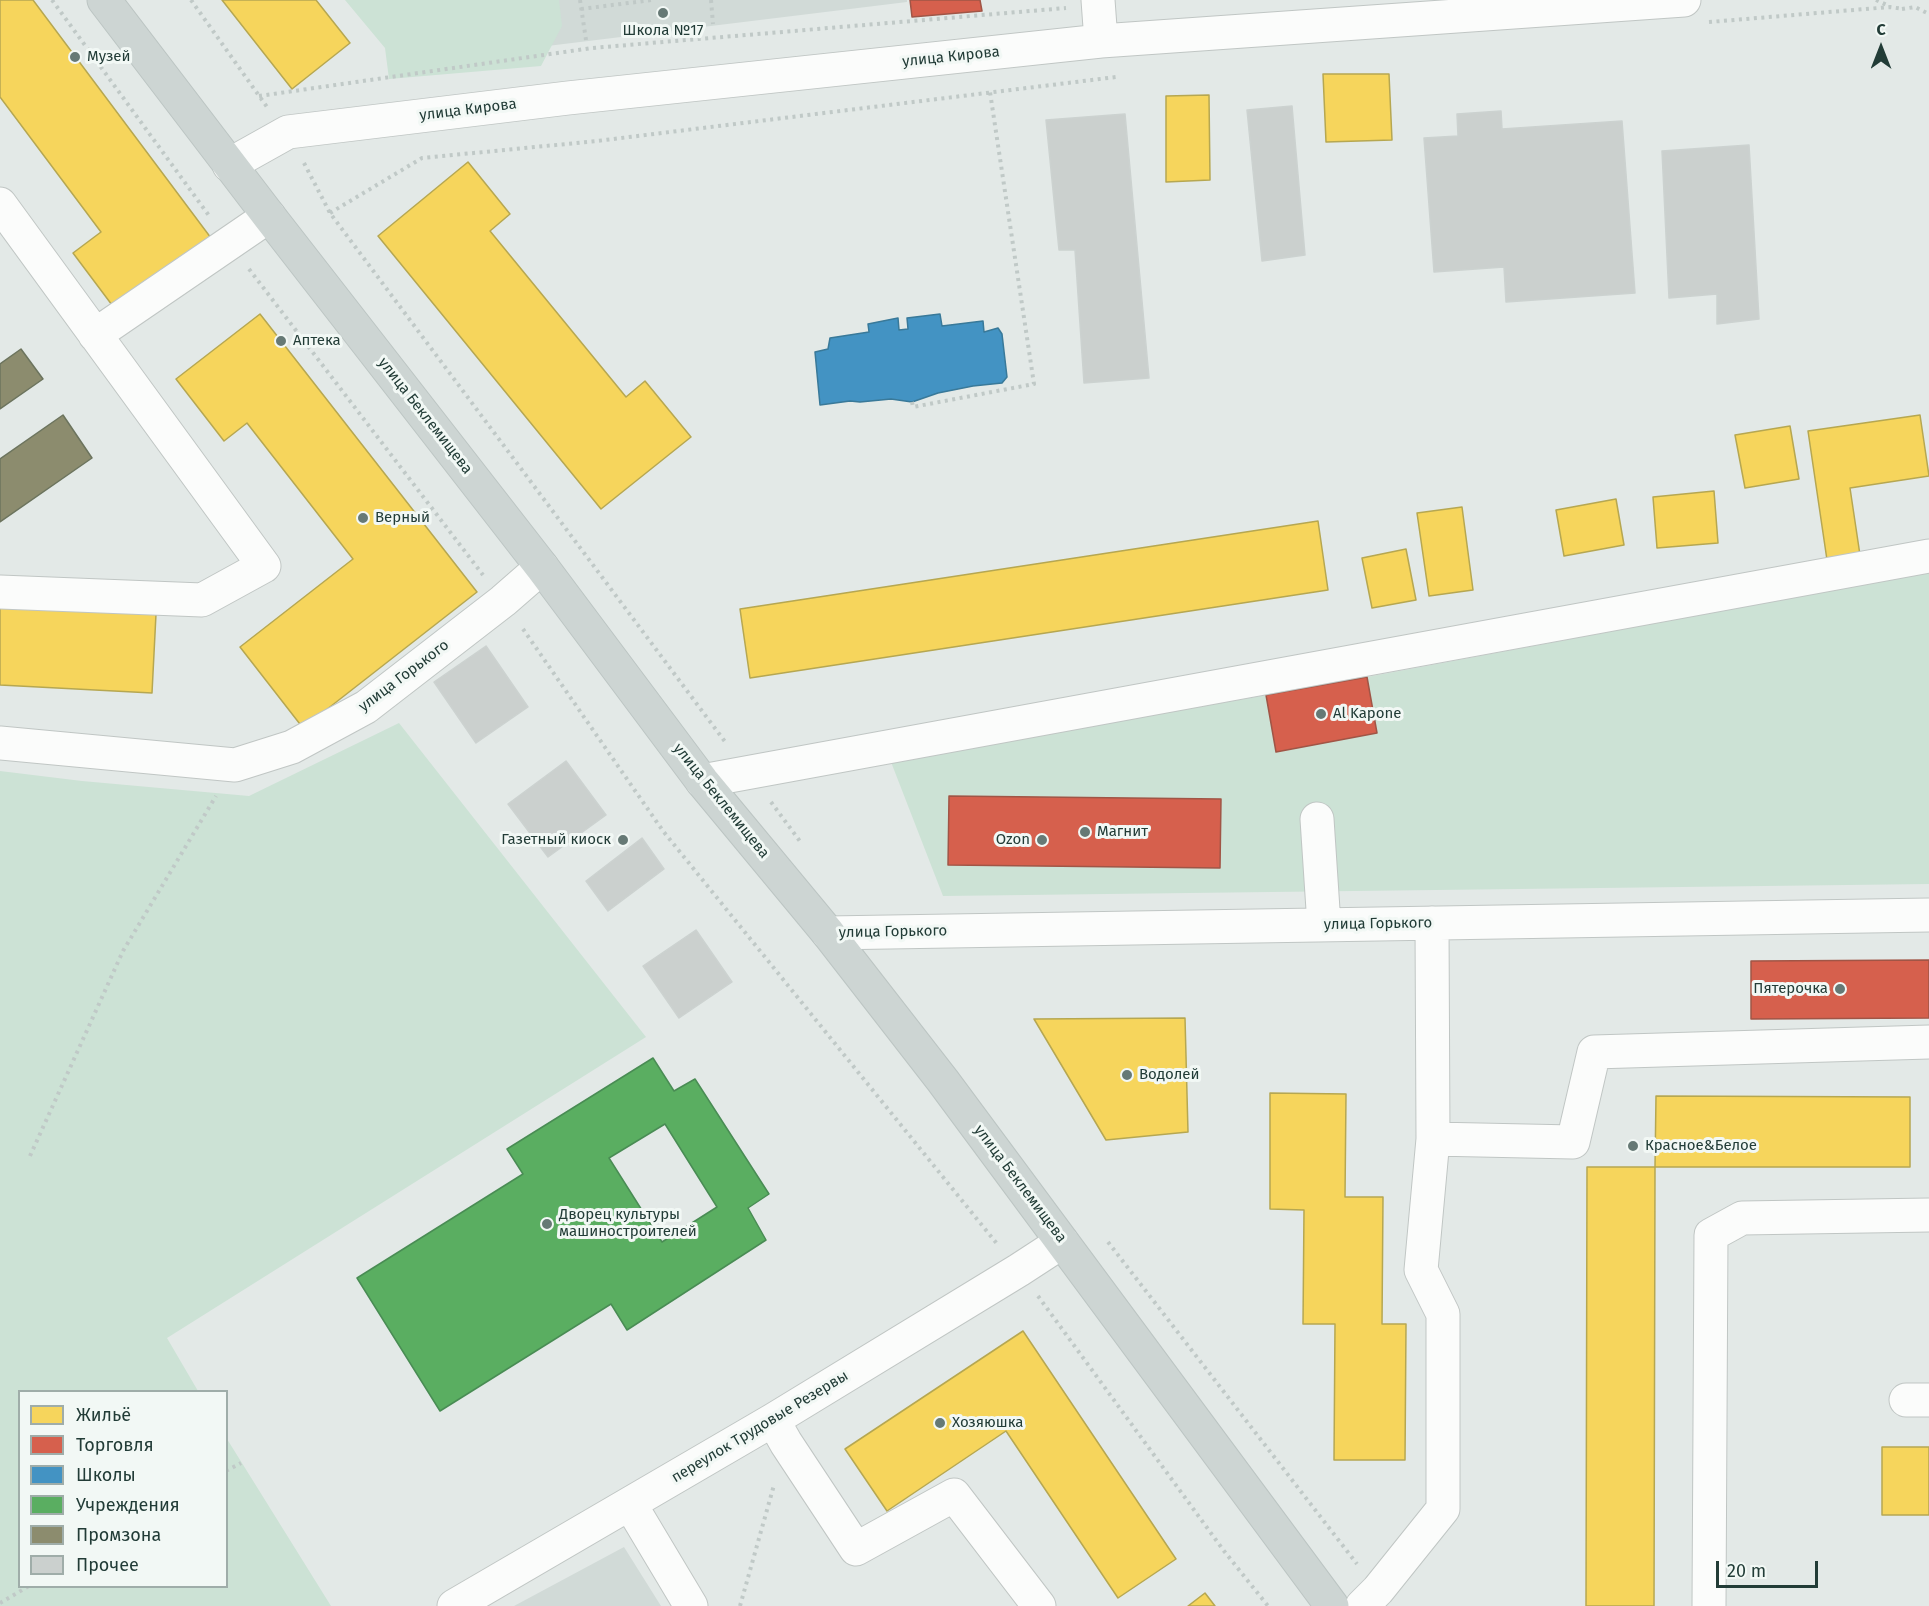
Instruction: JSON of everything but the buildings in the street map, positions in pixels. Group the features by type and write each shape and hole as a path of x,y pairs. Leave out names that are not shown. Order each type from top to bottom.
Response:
{"main road":[{"name":"улица Беклемищева","path":"104,0 543,567 702,781 828,933 943,1081 1332,1606"}],"street":[{"path":"1098,0 1101,41"},
{"name":"улица Кирова","path":"230,165 288,132 568,98 1101,41 1692,11"},
{"path":"0,204 264,566 202,600 0,592"},
{"path":"95,335 269,216"},
{"path":"702,781 1929,555"},
{"name":"улица Горького","path":"0,743 235,765 292,747 366,707 503,601 543,567"},
{"path":"1317,819 1324,925"},
{"name":"улица Горького","path":"828,933 1929,915"},
{"path":"1370,1598 1443,1509 1443,1314 1421,1270 1433,1139 1431,923"},
{"path":"1433,1139 1573,1142 1594,1052 1929,1042"},
{"path":"1709,1606 1711,1235 1742,1218 1929,1215"},
{"name":"переулок Трудовые Резервы","path":"454,1606 630,1504 779,1431 1062,1242"},
{"path":"779,1431 856,1549 954,1495 1039,1606"},
{"path":"630,1504 691,1606"}],"path":[{"path":"52,0 229,243 503,601 663,831 1019,1270 1224,1551 1268,1606"},
{"path":"191,0 259,96 288,132 330,213 805,848"},
{"path":"580,0 586,40"},
{"path":"581,9 652,0"},
{"path":"711,0 713,24"},
{"path":"1875,0 1890,7"},
{"path":"1692,11 1890,7 1904,9 1915,7 1929,15"},
{"path":"330,213 422,158 597,141 1116,77"},
{"path":"912,402 914,407 1034,384 990,92"},
{"path":"30,1156 123,951 235,765"},
{"path":"1101,1233 1370,1598"},
{"path":"740,1606 779,1431"},
{"path":"228,1470 241,1463"},
{"path":"0,1603 27,1588"}],"shaded area":[{"name":"Школа №17","path":"511,0 907,0 907,2 531,48"},
{"path":"624,1547 661,1606 514,1606"}],"green space":[{"path":"345,0 559,0 562,26 541,66 389,79 385,48"},
{"path":"1929,572 1929,884 943,896 891,762 1367,677"},
{"path":"399,723 646,1037 167,1338 197,1390 18,1390 18,1588 228,1588 228,1441 331,1606 0,1606 0,771 249,796"}],"place":[{"name":"Школа №17","path":"663,13"},
{"name":"Музей","path":"75,57"},
{"name":"Аптека","path":"281,341"},
{"name":"Верный","path":"363,518"},
{"name":"Al Kapone","path":"1321,714"},
{"name":"Магнит","path":"1085,832"},
{"name":"Газетный киоск","path":"623,840"},
{"name":"Ozon","path":"1042,840"},
{"name":"Пятерочка","path":"1840,989"},
{"name":"Водолей","path":"1127,1075"},
{"name":"Красное&Белое","path":"1633,1146"},
{"name":"Дворец культуры машиностроителей","path":"547,1224"},
{"name":"Хозяюшка","path":"940,1423"}]}
